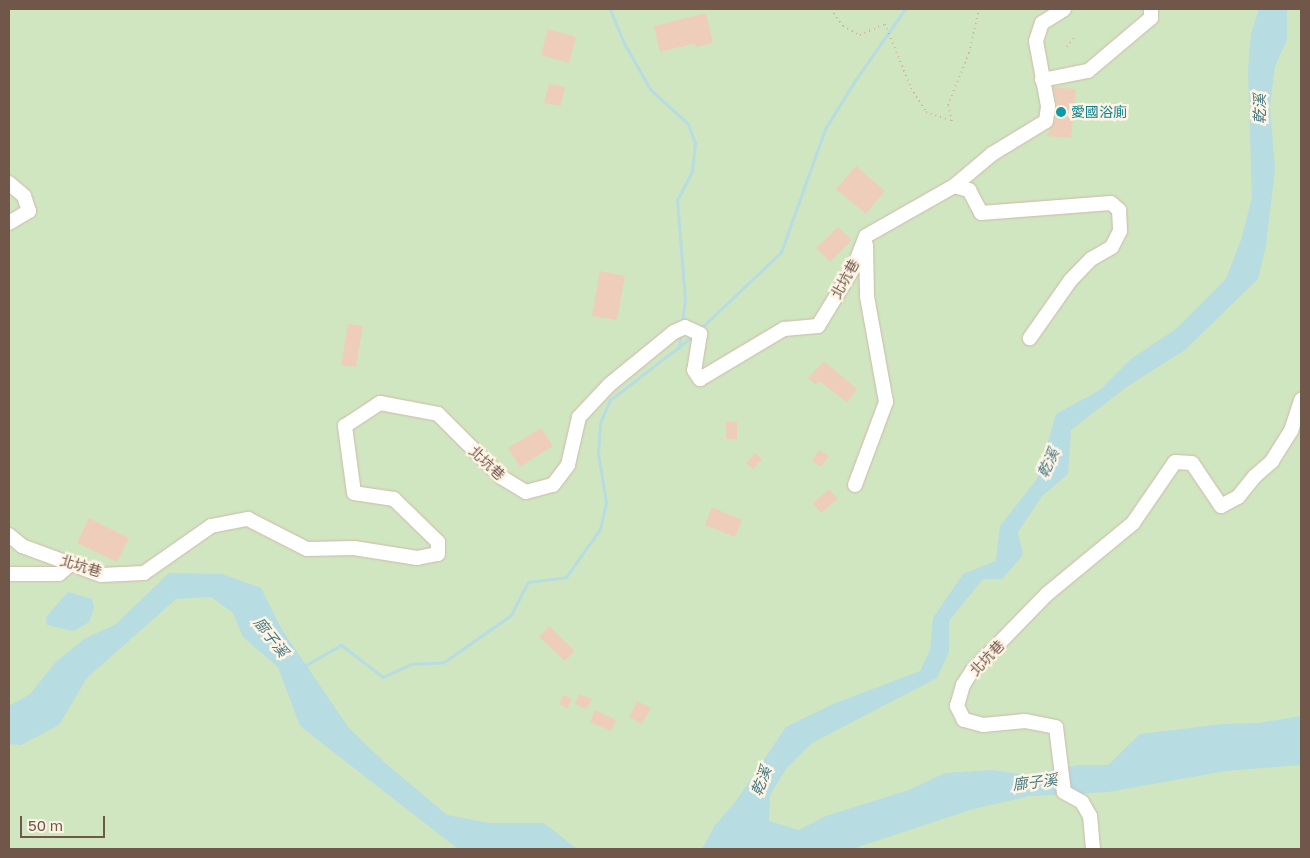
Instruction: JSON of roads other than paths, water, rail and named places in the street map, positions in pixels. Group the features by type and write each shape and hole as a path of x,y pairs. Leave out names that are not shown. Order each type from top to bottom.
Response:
{"street":[{"path":"855,485 886,402 868,296 866,236 954,186 992,154 1046,121 1048,106 1036,41 1041,25 1064,9"},
{"path":"1042,80 1088,71 1151,18 1151,9"},
{"path":"9,184 24,196 29,211 9,222"},
{"path":"954,186 969,190 981,213 1111,203 1119,210 1120,231 1112,247 1091,259 1070,281 1030,338"},
{"name":"北坑巷","path":"9,535 22,546 101,575 144,572 211,526 248,519 307,549 354,548 417,558 438,554 438,542 394,499 354,493 345,426 380,403 438,414 501,478 526,492 553,485 568,465 579,417 609,385 674,332 695,331 694,370 700,378 784,329 818,326 854,267 866,236"},
{"name":"北坑巷","path":"1092,849 1090,816 1082,802 1064,792 1056,727 1025,721 983,725 964,720 956,706 972,671 1047,594 1133,523 1175,462 1192,463 1221,506 1238,497 1255,476 1272,461 1298,423 1301,400"},
{"path":"9,574 59,574 71,564"}],"water":[{"path":"1259,9 1287,9 1287,40 1275,66 1270,106 1275,169 1266,246 1258,279 1185,350 1128,386 1071,430 1068,474 1042,496 1018,532 1023,555 1002,579 983,579 949,621 949,652 937,678 812,743 786,769 770,795 769,821 799,830 826,816 909,790 945,773 992,770 1027,775 1079,765 1108,765 1140,734 1223,724 1259,723 1301,716 1301,765 1226,771 1108,792 1030,796 973,809 852,849 702,849 715,825 736,801 786,727 833,704 920,671 930,650 933,618 963,574 996,561 1000,526 1037,479 1056,414 1100,390 1131,359 1176,329 1226,279 1241,240 1252,197 1248,70 1251,34"},
{"name":"廍子溪","path":"169,573 222,574 261,588 281,628 348,727 384,762 447,815 489,823 544,823 577,849 458,849 300,726 278,667 243,637 233,613 211,597 176,599 87,678 59,725 21,745 9,744 9,706 30,694 56,662 84,639 116,624"},
{"path":"68,592 92,599 94,608 89,622 74,631 47,625 46,617"}],"waterway":[{"path":"610,9 624,43 650,89 688,124 695,143 692,171 677,200 685,299 682,324"},
{"path":"700,329 781,252 825,129 856,79 905,9"},
{"path":"679,348 681,332"},
{"path":"304,666 341,645 383,677 411,664 444,662 511,615 528,582 566,577 600,529 606,502 598,453 600,423 610,400 694,335"}],"place":[{"name":"愛國浴廁","path":"1061,112"}],"water label":[{"name":"乾溪","path":"1260,109"},
{"name":"乾溪","path":"1048,463"},
{"name":"乾溪","path":"761,781"}]}
